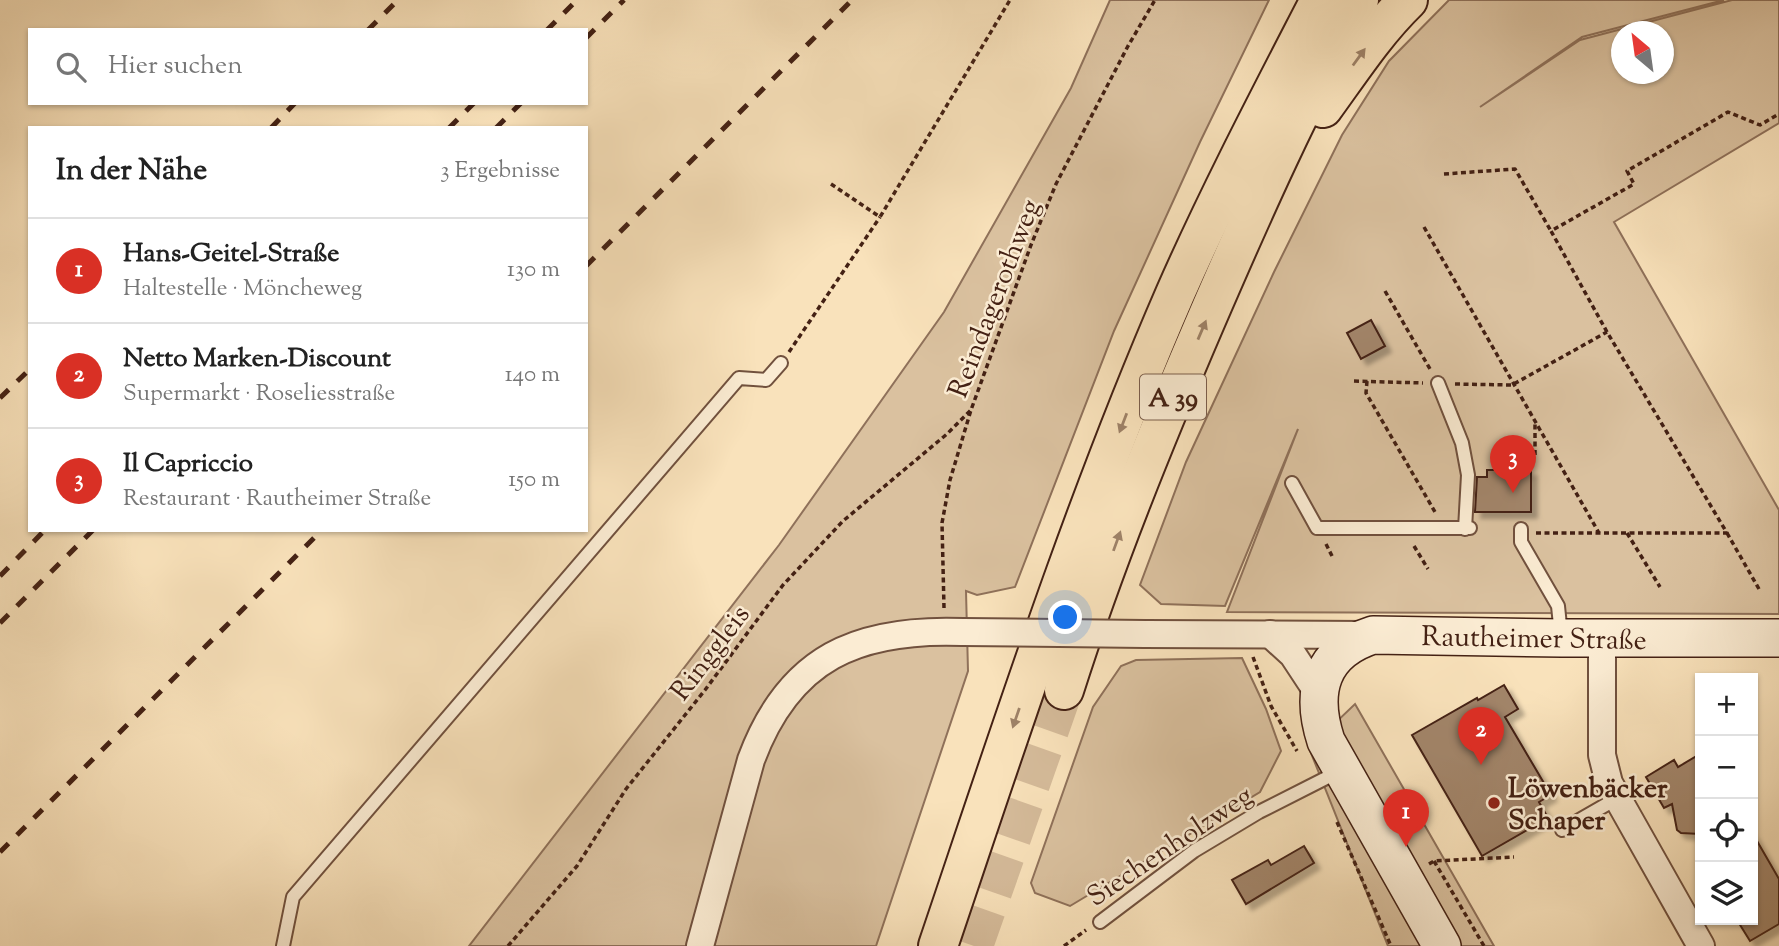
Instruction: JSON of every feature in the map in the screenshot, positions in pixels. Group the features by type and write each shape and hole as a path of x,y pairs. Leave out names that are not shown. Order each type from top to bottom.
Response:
{"highway":[{"path":"1177,292 1181,254 1192,216 1294,0"},
{"name":"A 39","path":"938,946 1056,600 1125,419 1177,292 1320,0"},
{"name":"A 39","path":"1064,690 1148,454 1261,192 1327,58 1359,0"},
{"path":"1261,192 1366,48 1392,15 1408,0"}],"main road":[{"name":"Rautheimer Straße","path":"1318,692 1326,670 1337,655 1359,640 1373,635 1562,639 1779,638"},
{"path":"1318,692 1321,725 1326,741 1442,946"}],"street":[{"path":"701,946 760,735 785,695 800,679 818,664 850,647 888,636 954,632 1373,635"},
{"path":"1270,634 1293,656 1318,692"},
{"path":"1602,639 1602,755 1605,770 1616,799 1701,946"}],"lane":[{"path":"283,946 293,897 738,378 766,380 782,363"},
{"path":"1292,483 1317,528 1468,528 1468,475 1462,443 1438,383"},
{"path":"1521,531 1521,542 1558,606 1562,639"},
{"name":"Siechenholzweg","path":"1100,922 1194,851 1259,812 1342,770"},
{"path":"1562,830 1616,799"}],"path":[{"path":"782,363 880,217 1010,0"},
{"name":"Reindagerothweg","path":"954,632 942,523 950,480 971,410 1056,184 1155,0"},
{"path":"1551,232 1634,184 1627,171 1728,112 1760,125 1779,114"},
{"path":"1444,174 1515,169 1607,332 1759,589"},
{"path":"831,184 880,217"},
{"path":"1424,227 1599,533"},
{"path":"1385,291 1438,383"},
{"path":"1353,381 1514,384 1607,332"},
{"path":"1367,381 1366,393 1445,529"},
{"name":"Ringgleis","path":"508,946 577,866 626,789 705,690 783,585 843,521 947,434 971,410"},
{"path":"1535,421 1535,456"},
{"path":"1405,528 1428,569"},
{"path":"1521,531 1727,533"},
{"path":"1627,533 1660,587"},
{"path":"1403,878 1434,861 1514,857"},
{"path":"1434,861 1484,946"},
{"name":"Siechenholzweg","path":"1064,946 1100,922"}],"shaded area":[{"path":"1110,0 1269,0 1200,142 1114,331 1015,587 977,595 966,591 968,671 876,946 469,946 779,545 944,312 1071,88"},
{"path":"1449,0 1724,0 1643,21 1611,21 1611,29 1582,37 1480,107 1580,40 1611,32 1611,84 1674,84 1674,21 1652,21 1732,0 1779,0 1779,123 1614,222 1779,510 1779,614 1227,612 1298,429 1225,606 1161,604 1140,585 1186,462 1274,272 1342,135 1389,61"},
{"path":"1242,658 1266,709 1281,751 1260,792 1070,906 1035,893 1031,883 1093,707 1121,666 1136,660"},
{"path":"1355,704 1494,946 1388,946 1309,748"}],"building":[{"path":"1371,320 1385,346 1361,359 1347,333"},
{"path":"1487,470 1531,470 1531,512 1475,512 1477,477 1487,477"},
{"path":"1504,685 1518,709 1505,717 1551,795 1539,802 1548,818 1482,856 1412,735"},
{"path":"1695,757 1695,834 1681,833 1677,830 1672,804 1664,808 1646,777 1674,760 1678,767"},
{"path":"1758,843 1779,879 1779,924 1750,941 1740,925 1758,925"},
{"path":"1304,846 1314,863 1246,904 1232,880 1268,860 1271,865"}],"tunnel":[{"path":"974,946 1064,690"}],"railway":[{"path":"370,28 398,0"},
{"path":"549,28 577,0"},
{"path":"588,36 624,0"},
{"path":"588,264 852,0"},
{"path":"273,126 293,105"},
{"path":"451,126 472,105"},
{"path":"498,126 519,105"},
{"path":"0,398 28,371"},
{"path":"0,576 43,532"},
{"path":"0,623 91,532"},
{"path":"0,852 320,532"}],"place":[{"name":"Il Capriccio","path":"1513,493"},
{"name":"Netto Marken-Discount","path":"1481,765"},
{"name":"Löwenbäcker Schaper","path":"1494,803"},
{"name":"Hans-Geitel-Straße","path":"1406,847"}]}
